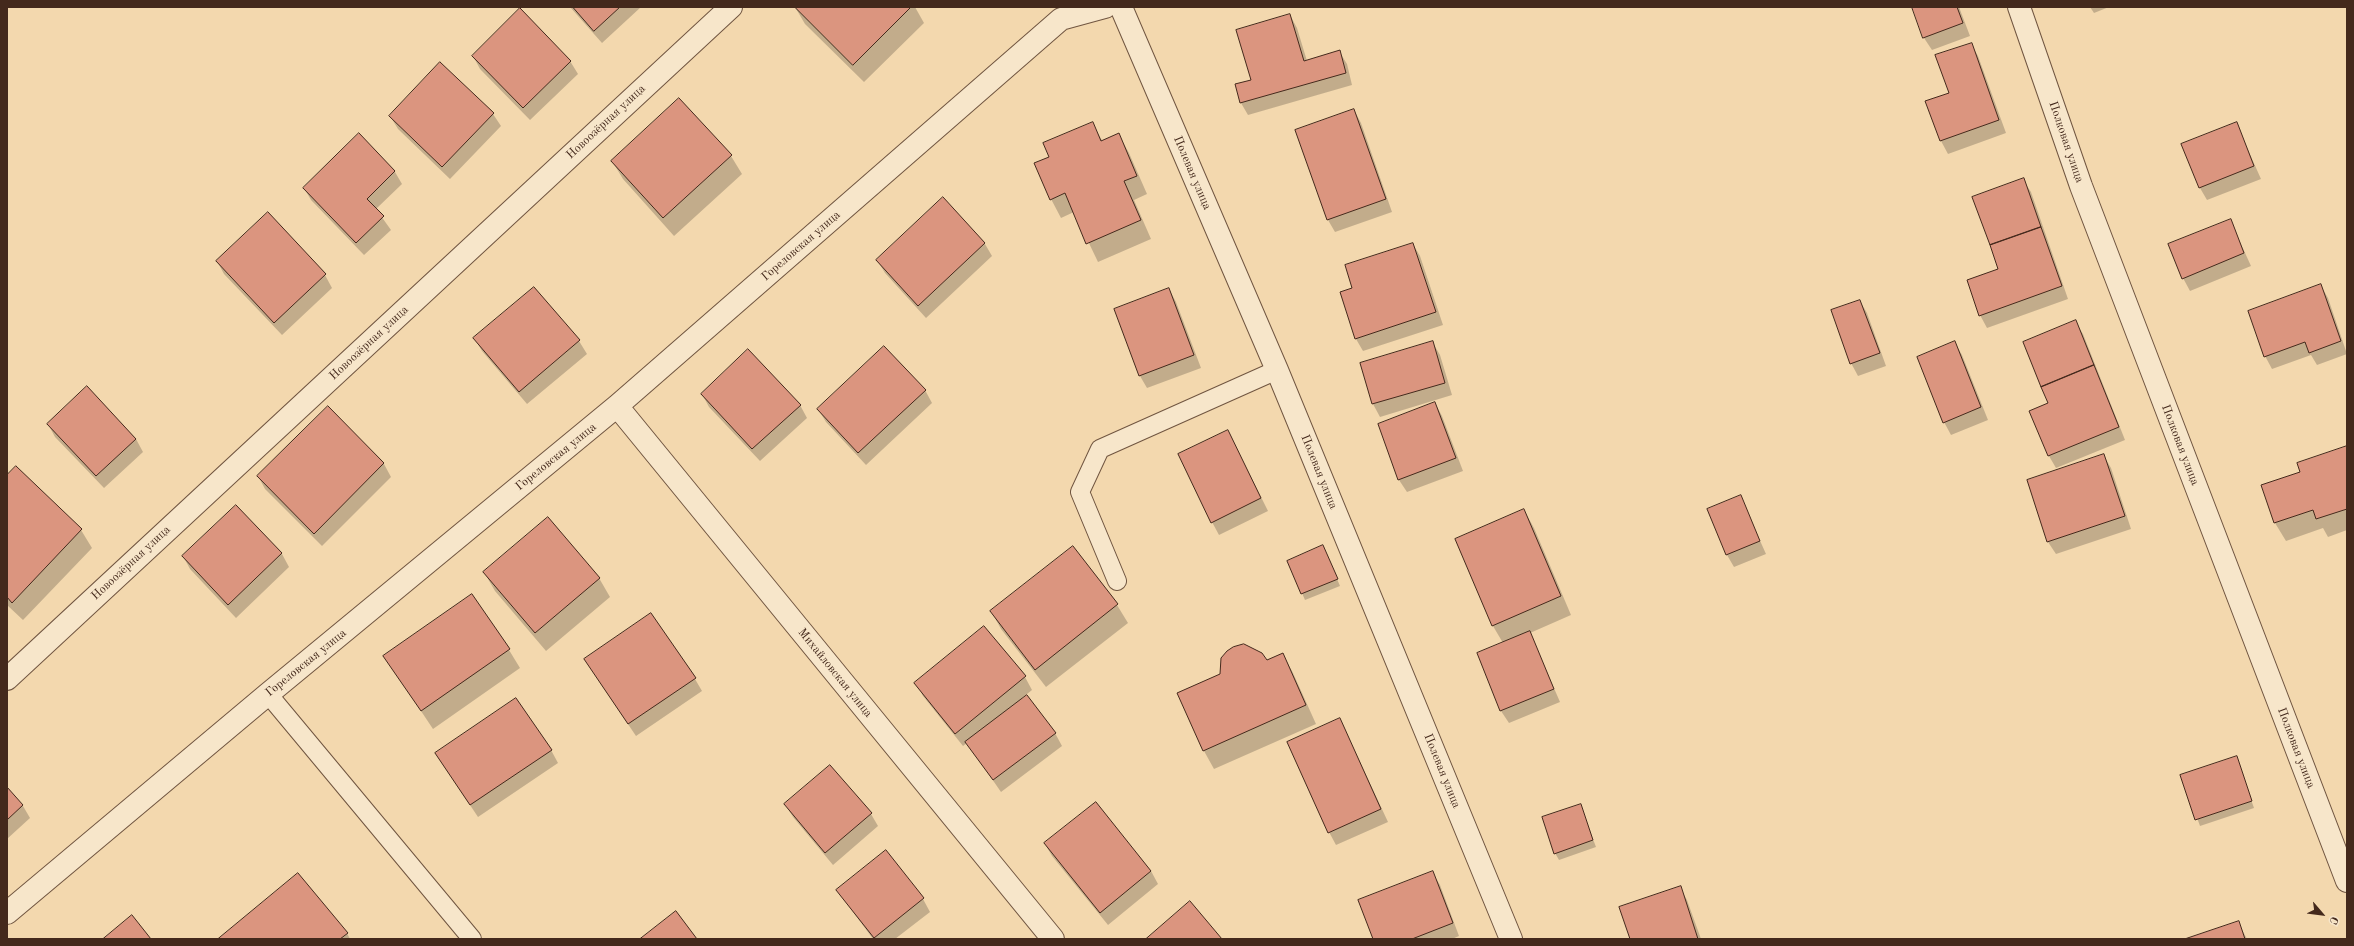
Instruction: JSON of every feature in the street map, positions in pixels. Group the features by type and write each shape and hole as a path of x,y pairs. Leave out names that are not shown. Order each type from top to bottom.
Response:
{"street":[{"name":"Новоозёрная улица","path":"7,679 731,7"},
{"name":"Гореловская улица","path":"7,914 268,694 617,406 1061,19 1105,7"},
{"name":"Полевая улица","path":"1121,7 1277,370 1511,939"},
{"name":"Полковая улица","path":"2019,7 2081,186 2347,881"},
{"name":"Михайловская улица","path":"617,406 1053,939"}],"lane":[{"path":"1117,582 1080,492 1100,450 1277,370"},
{"path":"268,694 472,939"}],"building":[{"path":"573,7 620,7 594,31"},
{"path":"795,7 911,7 853,65"},
{"path":"1912,7 1957,7 1963,23 1923,38"},
{"path":"520,8 571,61 523,108 472,56"},
{"path":"1290,14 1304,61 1340,50 1346,73 1240,103 1235,84 1251,80 1236,30"},
{"path":"1972,43 1999,120 1940,141 1925,101 1949,93 1935,55"},
{"path":"440,62 494,113 442,167 389,116"},
{"path":"679,98 732,155 663,218 611,161"},
{"path":"1354,109 1386,199 1327,220 1295,130"},
{"path":"1093,122 1101,141 1119,133 1137,176 1124,181 1141,220 1086,244 1065,193 1050,200 1034,163 1049,157 1043,143"},
{"path":"2237,122 2254,166 2199,188 2181,144"},
{"path":"359,133 395,171 367,199 384,216 356,243 303,188"},
{"path":"2024,178 2041,227 1990,245 1972,197"},
{"path":"943,197 985,243 918,306 876,260"},
{"path":"268,212 326,274 274,323 216,261"},
{"path":"2231,219 2244,253 2182,279 2168,244"},
{"path":"2041,227 2062,286 1979,316 1967,280 1998,269 1990,245"},
{"path":"1413,243 1436,312 1355,339 1340,292 1352,288 1345,265"},
{"path":"2321,284 2341,341 2309,353 2305,342 2264,357 2248,311"},
{"path":"534,287 580,340 519,392 473,338"},
{"path":"1169,288 1194,355 1139,376 1114,309"},
{"path":"1860,300 1880,353 1850,364 1831,310"},
{"path":"2076,320 2094,365 2041,387 2023,342"},
{"path":"1433,341 1445,383 1372,404 1360,363"},
{"path":"1955,341 1981,407 1943,423 1917,357"},
{"path":"884,346 926,390 858,453 817,409"},
{"path":"748,349 801,405 752,449 701,394"},
{"path":"2094,365 2119,427 2048,456 2029,411 2048,403 2041,387"},
{"path":"87,386 136,439 96,476 47,424"},
{"path":"1435,402 1456,458 1398,480 1378,424"},
{"path":"328,406 384,463 314,534 257,476"},
{"path":"1228,430 1261,498 1211,523 1178,454"},
{"path":"2347,446 2347,509 2316,519 2313,510 2274,523 2261,485 2300,472 2297,463"},
{"path":"2104,454 2125,516 2047,542 2027,480"},
{"path":"16,466 82,529 12,603 7,597 7,475"},
{"path":"1741,495 1760,541 1726,555 1707,509"},
{"path":"236,505 282,553 228,605 182,556"},
{"path":"1524,509 1561,596 1492,626 1455,539"},
{"path":"548,517 600,578 535,633 483,572"},
{"path":"1323,545 1338,579 1301,594 1287,561"},
{"path":"1073,546 1118,604 1035,670 990,611"},
{"path":"472,594 510,649 421,711 383,656"},
{"path":"651,613 696,678 628,724 584,659"},
{"path":"984,626 1026,676 955,734 914,683"},
{"path":"1530,631 1554,689 1500,711 1477,653"},
{"path":"1244,644 1262,653 1267,660 1283,653 1306,705 1203,751 1177,693 1220,674 1221,658 1233,647"},
{"path":"1027,695 1056,733 993,780 965,742"},
{"path":"516,698 552,750 470,805 435,753"},
{"path":"1340,718 1381,809 1328,833 1287,742"},
{"path":"2237,756 2252,801 2195,820 2180,775"},
{"path":"830,765 872,813 825,853 784,804"},
{"path":"7,787 23,805 7,820"},
{"path":"1096,802 1151,871 1100,913 1044,843"},
{"path":"1581,804 1593,840 1554,854 1542,817"},
{"path":"886,850 924,898 874,938 836,890"},
{"path":"1433,871 1453,923 1412,939 1373,939 1358,900"},
{"path":"298,873 348,933 340,939 218,939"},
{"path":"1681,886 1698,939 1630,939 1619,907"},
{"path":"1190,901 1222,939 1146,939"},
{"path":"676,911 697,939 640,939"},
{"path":"132,915 151,939 103,939"},
{"path":"2239,921 2245,939 2185,939"}]}
